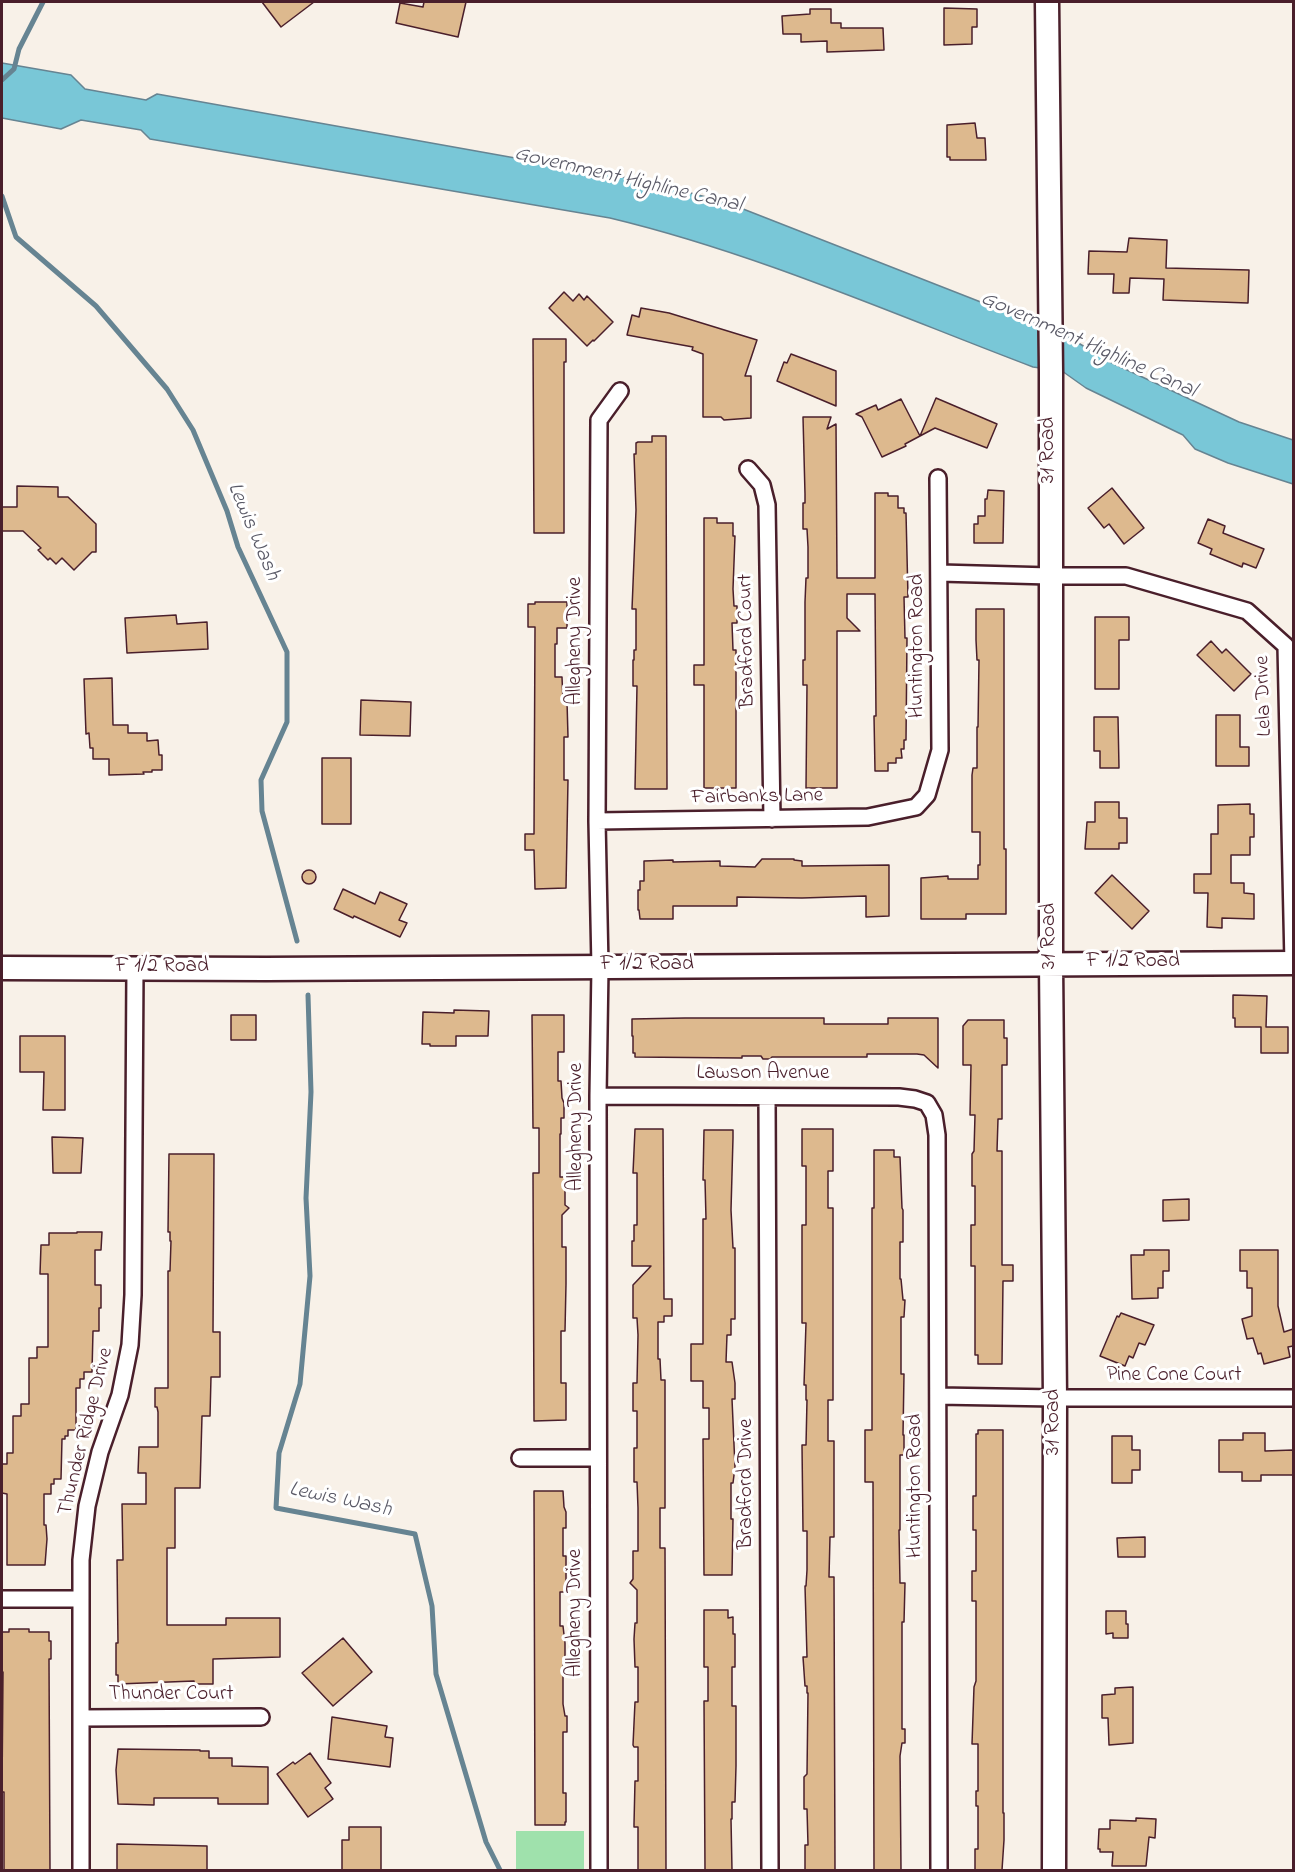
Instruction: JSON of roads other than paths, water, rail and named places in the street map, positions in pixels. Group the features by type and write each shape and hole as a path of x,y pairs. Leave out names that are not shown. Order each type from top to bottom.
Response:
{"street":[{"name":"31 Road","path":"1047,2 1051,372 1051,963 1055,1398 1054,1870"},
{"name":"Allegheny Drive","path":"599,1870 598,1096 600,967 597,821 599,420 620,390"},
{"name":"Bradford Court","path":"748,469 762,485 767,505 772,819"},
{"name":"Huntington Road","path":"916,807 927,795 940,750 938,478"},
{"name":"Lela Drive","path":"940,573 1126,576 1247,611 1286,646 1293,963"},
{"name":"Fairbanks Lane","path":"597,821 868,817 916,807"},
{"name":"F 1/2 Road","path":"2,968 278,969 1293,963"},
{"name":"Thunder Ridge Drive","path":"81,1870 81,1560 87,1506 100,1452 120,1395 130,1346 133,1295 135,968"},
{"name":"Lawson Avenue","path":"598,1096 899,1097 927,1103"},
{"name":"Bradford Drive","path":"767,1096 770,1870"},
{"name":"Huntington Road","path":"927,1103 934,1115 937,1135 939,1870"},
{"name":"Pine Cone Court","path":"938,1396 1293,1398"},
{"path":"520,1458 598,1458"},
{"path":"2,1599 81,1599"},
{"name":"Thunder Court","path":"81,1718 261,1717"}],"water":[{"name":"Government Highline Canal","path":"2,63 71,75 85,89 146,100 157,94 644,181 738,207 1065,335 1110,362 1239,422 1293,440 1293,484 1228,463 1195,449 1183,435 1086,388 1062,371 1033,367 824,286 664,232 610,218 150,139 141,130 81,120 61,129 2,118"}],"waterway":[{"name":"Lewis Wash","path":"2,80 14,69 19,49 43,2"},
{"name":"Lewis Wash","path":"2,196 16,237 96,306 167,389 193,430 227,511 238,547 287,652 287,722 261,780 262,811 297,941"},
{"name":"Lewis Wash","path":"308,995 311,1092 306,1198 310,1276 300,1384 279,1453 276,1508 415,1534 432,1606 436,1674 486,1842 500,1870"}]}
